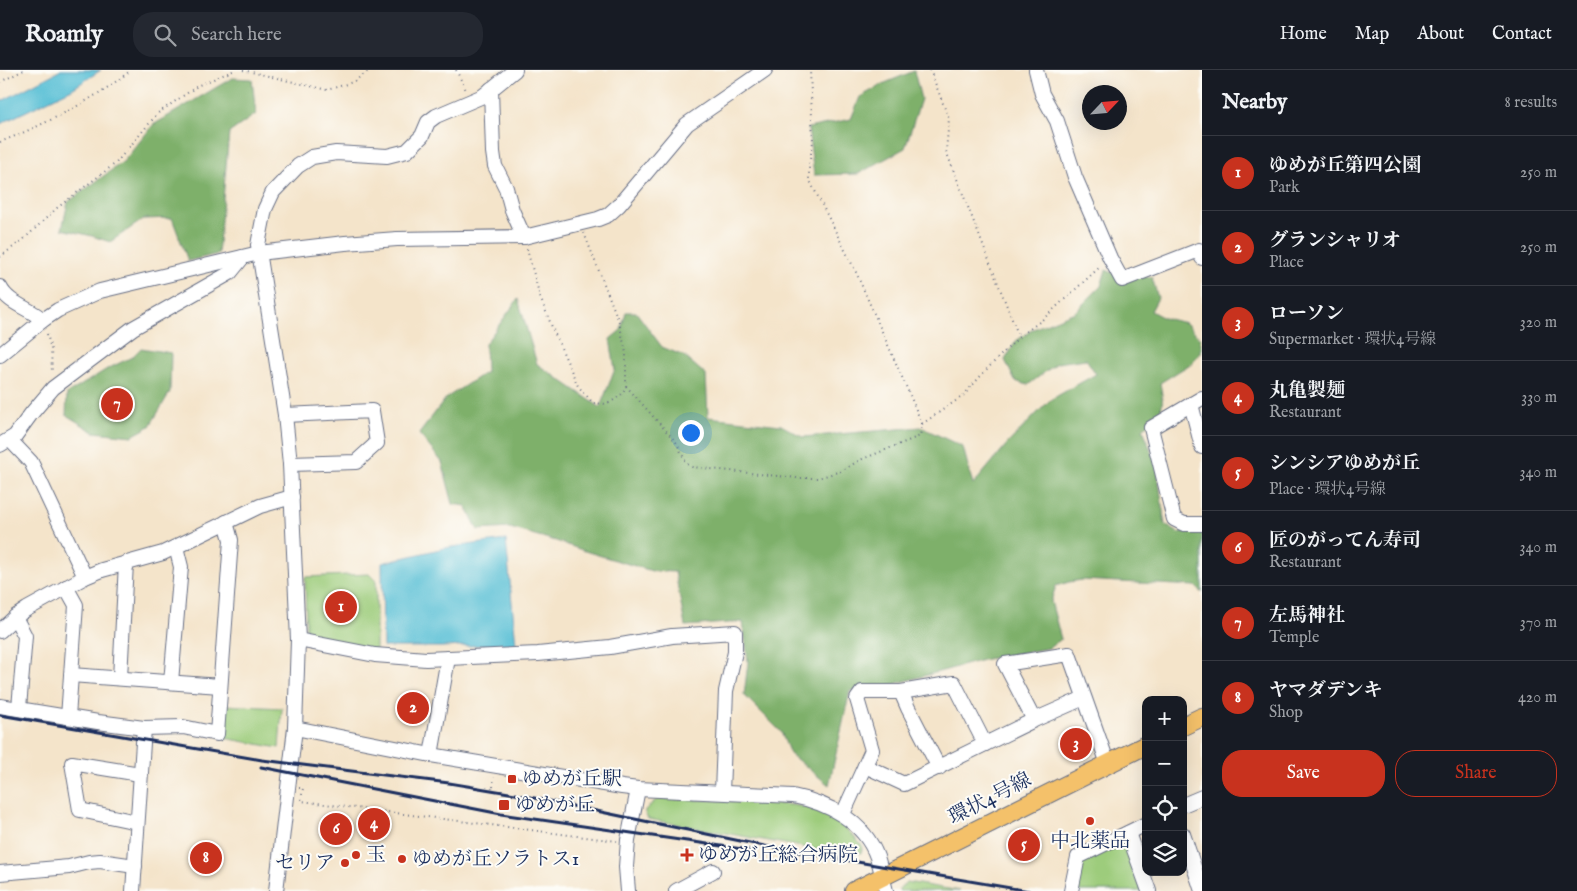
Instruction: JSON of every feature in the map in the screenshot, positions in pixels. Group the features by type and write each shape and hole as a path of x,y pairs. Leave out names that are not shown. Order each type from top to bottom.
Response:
{"main road":[{"path":"1187,724 1202,717"},
{"name":"環状4号線","path":"854,891 884,884 1108,764 1142,748"}],"street":[{"path":"276,891 295,728 298,640 290,464 285,415 258,246 264,209 273,192 298,166 312,157 336,153 386,156 407,151 422,136 428,122 436,116 483,96 515,70"},
{"path":"0,355 43,320 72,303 100,291 243,256 345,243 397,239 524,237 598,220 608,215 619,205 687,124 765,70"},
{"path":"1036,70 1042,94 1057,121 1074,177 1110,258 1122,280 1199,250 1202,258"},
{"path":"491,90 495,166 506,188 512,210 524,237"},
{"path":"85,577 31,462 5,442 15,436 53,388 134,328 230,273 243,256"},
{"path":"0,287 3,294 43,320"},
{"path":"1202,446 1197,401 1151,428 1174,519 1184,524 1202,524"},
{"path":"285,415 372,411 376,443 356,462 290,464"},
{"path":"0,631 15,617 85,577 163,553 260,506 292,497"},
{"path":"0,706 144,728 183,727 217,734 231,540 226,522"},
{"path":"171,682 181,567 176,547"},
{"path":"120,678 126,563"},
{"path":"66,587 76,605 68,717"},
{"path":"15,617 25,636 19,708"},
{"path":"298,640 375,655 426,659 538,654 610,647 672,636 735,632 736,652 726,691 722,792"},
{"path":"1034,720 1005,664 1068,654 1108,764"},
{"path":"431,755 448,658"},
{"path":"71,675 220,686"},
{"path":"843,814 872,750 857,699 862,692 901,692 954,683 985,744"},
{"path":"901,692 938,768"},
{"path":"865,766 904,784 1034,720 1084,698"},
{"path":"133,891 144,728"},
{"path":"295,728 431,755 638,789 793,796 811,800 843,814 861,830 877,858 884,884"},
{"path":"138,822 80,810 72,763 140,774"},
{"path":"628,891 626,866 628,840 638,789"},
{"path":"1187,804 1202,797"},
{"path":"1071,891 1078,857 1142,826"},
{"path":"1128,833 1149,891"},
{"path":"1187,846 1202,891"},
{"path":"0,873 69,867 100,861 135,866"},
{"path":"676,891 713,871"}],"path":[{"path":"0,82 24,70"},
{"path":"0,142 89,99 131,70"},
{"path":"0,257 24,239 57,208 116,163 158,113 198,85 234,70"},
{"path":"243,70 327,90 353,82 370,70"},
{"path":"456,70 472,101"},
{"path":"626,386 676,442 687,464 692,467 797,478 818,478 842,471 860,460 920,436 922,424 855,270 809,179 809,165 814,142 810,70"},
{"path":"930,70 949,119 946,151 1019,337"},
{"path":"524,237 540,297 578,386 593,403 607,404 622,394 626,386 626,352 619,322 580,224"},
{"path":"922,424 963,396 1019,337 1042,320 1110,258"},
{"path":"43,320 51,349 53,388"},
{"path":"299,788 302,788 301,801 620,841"}],"green space":[{"path":"914,71 921,99 905,148 858,174 814,175 808,128 851,119 860,97 885,83"},
{"path":"232,78 252,79 256,114 229,133 218,254 188,261 172,218 144,219 110,242 62,229 68,202 124,161 153,125"},
{"path":"1106,270 1121,276 1152,277 1158,298 1151,311 1164,318 1186,323 1200,338 1201,351 1192,363 1160,383 1161,409 1155,418 1143,429 1157,467 1165,525 1179,533 1202,530 1202,593 1195,586 1082,580 1069,582 1056,586 1051,601 1061,639 1049,648 987,659 879,688 850,691 829,785 790,754 781,732 744,695 748,662 743,622 685,626 675,572 652,571 510,528 478,530 466,506 453,504 442,462 419,434 446,398 486,372 485,344 518,299 537,364 600,407 615,369 610,339 621,330 626,312 636,312 662,347 684,356 706,375 708,417 781,425 803,437 921,427 963,447 973,485 1007,444 1050,400 1096,374 1086,359 1057,363 1028,385 1015,381 1005,360 1016,341 1033,329 1075,312 1101,286"},
{"path":"141,348 171,353 170,392 150,426 132,436 94,432 66,415 67,394 107,369 132,357"},
{"path":"369,574 376,581 376,650 313,639 306,633 305,577"},
{"path":"224,705 282,708 279,748 224,738"},
{"path":"657,799 735,801 800,806 828,816 849,832 863,847 861,853 847,851 846,855 648,819 645,810"},
{"path":"1124,840 1142,891 1076,891 1083,862"},
{"path":"907,882 960,891 899,891"}],"water":[{"path":"61,70 101,70 72,89 0,124 0,102"},
{"path":"506,540 516,644 383,647 382,563 444,548"}],"railway":[{"path":"0,715 262,760 449,783 515,794 769,847 1029,891"},
{"path":"261,767 501,814 749,850"}],"place":[{"name":"左馬神社","path":"117,404"},
{"name":"ゆめが丘第四公園","path":"341,607"},
{"name":"グランシャリオ","path":"413,708"},
{"name":"ローソン","path":"1076,744"},
{"name":"ゆめが丘駅","path":"512,779"},
{"name":"ゆめが丘","path":"504,805"},
{"name":"中北薬品","path":"1090,821"},
{"name":"丸亀製麺","path":"374,824"},
{"name":"匠のがってん寿司","path":"336,829"},
{"name":"シンシアゆめが丘","path":"1024,845"},
{"name":"玉","path":"356,855"},
{"name":"ゆめが丘総合病院","path":"687,855"},
{"name":"ヤマダデンキ","path":"206,858"},
{"name":"ゆめが丘ソラトス1","path":"402,859"},
{"name":"セリア","path":"345,863"}]}
